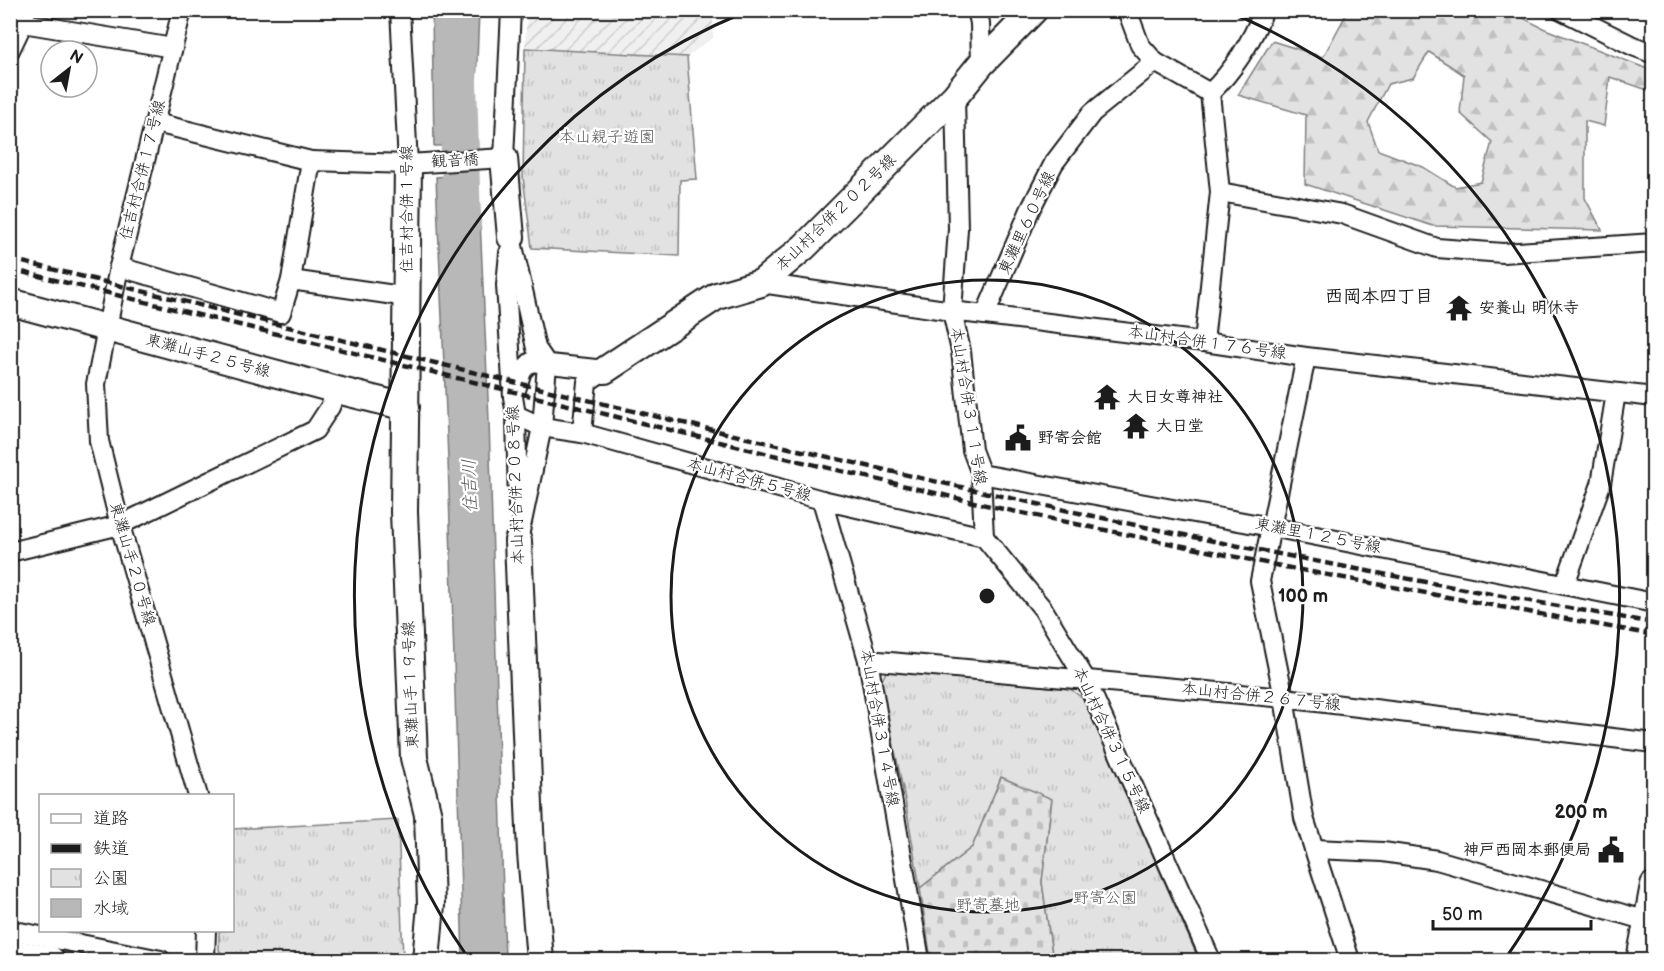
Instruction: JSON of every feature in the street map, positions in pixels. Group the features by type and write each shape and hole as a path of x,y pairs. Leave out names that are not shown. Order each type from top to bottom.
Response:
{"street":[{"name":"住吉村合併１７号線","path":"108,330 119,267 182,10"},
{"name":"住吉村合併１号線","path":"400,10 412,163 406,407"},
{"name":"本山村合併２０８号線","path":"511,10 499,158 511,237 506,285 514,406 531,853 540,960"},
{"path":"977,10 980,23 981,64"},
{"name":"本山村合併２０２号線","path":"604,370 717,296 761,283 804,247 955,96 981,64 1034,10"},
{"path":"1127,10 1140,45 1155,62 1210,93"},
{"path":"1210,93 1227,77 1257,29 1264,10"},
{"path":"1561,10 1653,54"},
{"path":"10,50 25,17 173,48"},
{"name":"東灘里６０号線","path":"985,315 1030,210 1054,163 1092,113 1155,62"},
{"path":"1204,342 1220,192 1210,93"},
{"name":"本山村合併３１１号線","path":"955,96 958,229 952,311 962,351 972,450 981,474 984,537"},
{"name":"観音橋","path":"156,123 311,161 412,163 499,158"},
{"path":"119,267 281,313 291,280 311,161"},
{"path":"1220,192 1342,214 1437,248 1503,253 1653,243"},
{"path":"511,237 536,348 547,364 542,427 518,541"},
{"path":"291,280 408,297"},
{"name":"本山村合併１７６号線","path":"761,283 952,311 1306,357 1653,397"},
{"name":"東灘山手２５号線","path":"10,302 108,330 406,407"},
{"name":"東灘山手２０号線","path":"108,330 96,384 99,441 120,525 198,794"},
{"path":"1306,357 1260,581 1284,698 1304,818 1350,960"},
{"path":"514,406 522,371 531,362 604,370"},
{"path":"582,433 587,382 604,370"},
{"path":"10,552 120,525 315,430 330,407 337,390"},
{"path":"1565,584 1601,484 1616,393"},
{"name":"本山村合併５号線","path":"514,406 542,427 582,433 822,500 984,537"},
{"name":"東灘山手１９号線","path":"406,407 404,512 414,758 428,815 431,905 426,960"},
{"name":"東灘里１２５号線","path":"981,474 1271,527 1653,603"},
{"name":"本山村合併３１４号線","path":"822,500 868,660 920,960"},
{"name":"本山村合併３１５号線","path":"984,537 1043,609 1086,680 1211,960"},
{"name":"本山村合併２６７号線","path":"868,660 1284,698 1653,743"},
{"path":"1314,849 1383,852 1437,860 1650,923"},
{"path":"1640,960 1650,923 1653,885"},
{"path":"10,930 161,960"},
{"path":"205,960 206,932"},
{"path":"10,952 51,960"}],"shaded area":[{"path":"527,11 713,11 713,37 687,57 525,48"}],"green space":[{"path":"1348,11 1509,11 1545,29 1653,71 1653,92 1610,77 1604,126 1585,121 1585,198 1602,230 1433,226 1305,184 1306,115 1238,95 1272,41 1323,57","holes":["1429,52 1464,75 1460,113 1492,142 1481,182 1455,187 1423,167 1378,150 1368,122 1388,84 1413,78"]},
{"name":"本山親子遊園","path":"525,48 687,57 697,179 680,180 679,256 532,248 523,177"},
{"name":"野寄公園","path":"887,670 1070,689 1084,699 1199,960 1053,960 1042,882 1052,799 1001,777 972,847 920,888 881,682"},
{"name":"野寄墓地","path":"1001,777 1052,798 1042,882 1053,960 931,960 920,888 972,847"},
{"path":"398,820 403,960 226,960 219,950 219,932 234,932 234,829"}],"water":[{"path":"432,11 479,11 475,110 477,145 434,146"},
{"path":"478,174 489,421 505,960 463,960 448,459 436,177"}],"waterway":[{"name":"住吉川","path":"456,10 462,225"}],"railway":[{"path":"10,259 632,411 1006,497 1329,564 1654,623"},
{"path":"10,269 1003,509 1290,568 1654,635"}],"place":[{"name":"安養山 明休寺","path":"1459,308"},
{"name":"大日女尊神社","path":"1107,397"},
{"name":"大日堂","path":"1136,426"},
{"name":"野寄会館","path":"1018,438"},
{"name":"神戸西岡本郵便局","path":"1611,850"}],"district":[{"name":"西岡本四丁目","path":"1379,296"}]}
